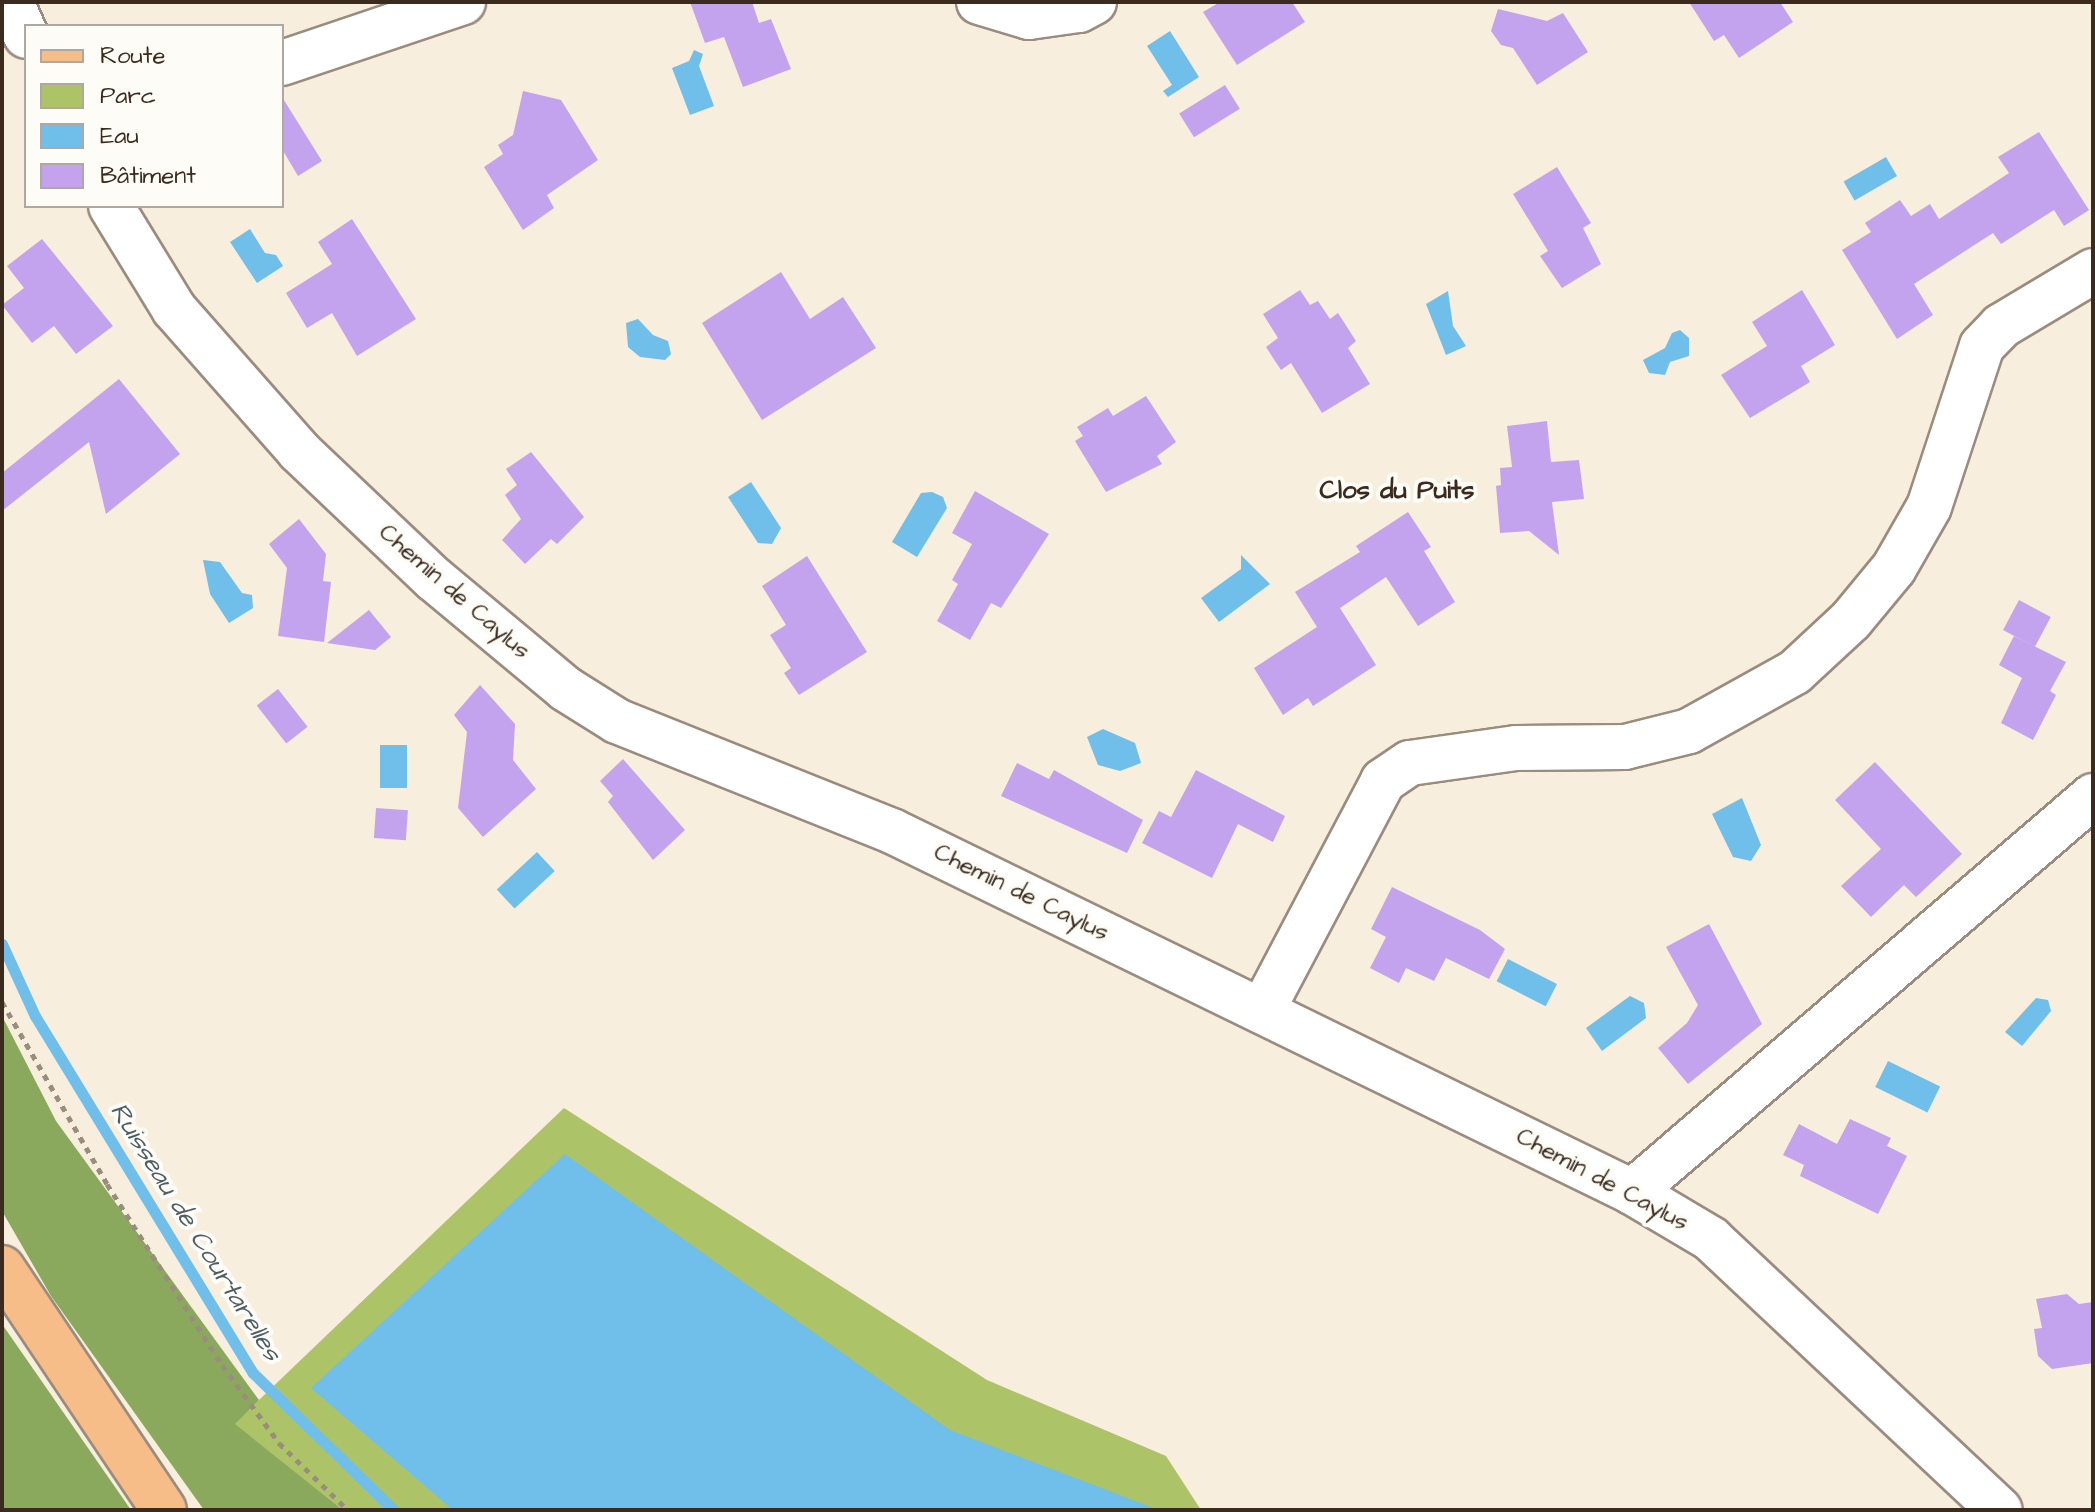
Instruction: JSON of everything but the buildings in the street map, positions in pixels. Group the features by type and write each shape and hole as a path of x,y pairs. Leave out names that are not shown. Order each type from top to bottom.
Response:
{"main road":[{"path":"2,1268 164,1510"}],"street":[{"path":"11,2 24,31"},
{"path":"284,62 463,2"},
{"path":"979,2 1029,17 1079,10 1094,2"},
{"name":"Chemin de Caylus","path":"112,208 174,309 299,451 434,579 566,689 617,721 892,831 1263,1009 1632,1192 1711,1239 2000,1510"},
{"path":"1263,1009 1383,781 1410,763 1516,748 1625,747 1689,731 1795,672 1851,620 1894,568 1929,507 1982,346 2001,326 2093,271"},
{"path":"1632,1192 2093,796"}],"path":[{"path":"2,1002 107,1184 222,1365 279,1443 348,1510"}],"green space":[{"path":"2,1016 56,1121 259,1400 235,1424 343,1510 204,1510 51,1296 2,1211"},
{"path":"564,1108 987,1380 1166,1456 1201,1510 343,1510 234,1424"},
{"path":"2,1324 131,1510 2,1510"}],"water":[{"path":"1170,31 1199,77 1168,97 1163,91 1172,85 1147,46"},
{"path":"694,50 703,54 699,66 714,106 690,115 672,68 689,61"},
{"path":"1886,157 1897,176 1855,201 1844,182"},
{"path":"250,229 265,253 276,255 283,266 257,283 230,242"},
{"path":"1448,291 1453,326 1466,346 1446,355 1426,304"},
{"path":"638,319 653,335 668,341 671,354 665,360 640,357 628,347 626,323"},
{"path":"1680,330 1689,338 1689,356 1670,362 1665,375 1649,373 1643,360 1665,348 1672,333"},
{"path":"751,482 781,528 772,544 758,543 728,497"},
{"path":"932,492 943,497 947,508 917,557 892,542 921,493"},
{"path":"1241,555 1270,584 1219,622 1201,598 1241,569"},
{"path":"203,560 220,562 242,593 252,595 253,608 229,623 210,594"},
{"path":"1103,729 1135,743 1141,763 1120,771 1098,765 1087,737"},
{"path":"380,745 407,745 407,788 380,788"},
{"path":"1742,798 1761,845 1751,861 1733,857 1712,814"},
{"path":"537,852 555,871 515,909 497,890"},
{"path":"1508,959 1557,984 1546,1006 1497,981"},
{"path":"1630,996 1644,1003 1646,1018 1602,1051 1586,1028"},
{"path":"2036,998 2048,1000 2051,1011 2022,1046 2005,1032"},
{"path":"1888,1061 1940,1086 1927,1112 1875,1087"},
{"path":"565,1154 950,1430 1159,1510 453,1510 311,1388"}],"waterway":[{"name":"Ruisseau de Courtarelles","path":"2,944 35,1016 253,1373 394,1510"}],"district":[{"name":"Clos du Puits","path":"1397,491"}]}
